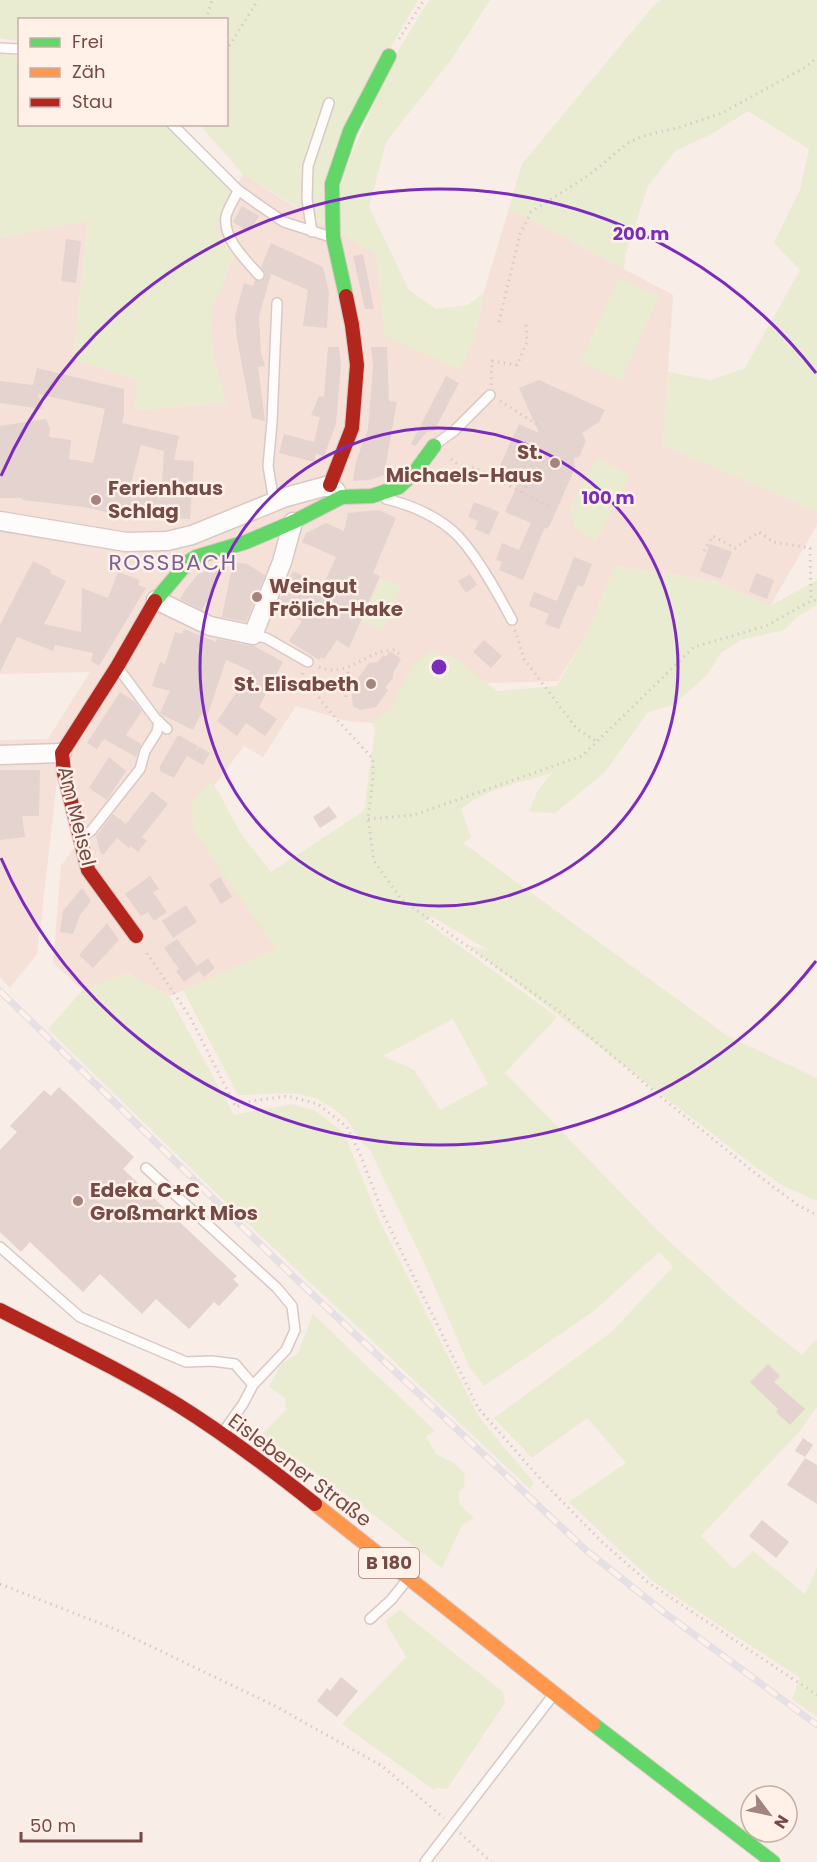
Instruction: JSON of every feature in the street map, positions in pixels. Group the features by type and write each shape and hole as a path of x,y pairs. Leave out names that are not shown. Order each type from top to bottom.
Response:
{"street":[{"path":"336,491 352,428 357,365 352,325 333,237 332,184 350,131 389,56"},
{"path":"0,521 126,542 167,542 192,535 274,502 336,491 372,496 399,487 415,472 434,446"},
{"name":"Am Meisel","path":"136,936 88,870 64,773 62,753 117,667 156,600 172,579 196,557 246,542 292,522 336,491"},
{"path":"156,600 210,626 253,635 282,562 292,522"},
{"name":"Am Meisel","path":"0,755 62,753"},
{"name":"Eislebener Straße","path":"0,1310 117,1370 189,1412 314,1503 555,1693"},
{"name":"B 180","path":"555,1693 773,1862"}],"lane":[{"path":"0,48 18,49"},
{"path":"312,232 307,199 308,166 329,103"},
{"path":"174,126 238,190 284,222 333,237"},
{"path":"238,190 226,217 229,233 232,242 259,275"},
{"path":"274,502 268,466 277,303"},
{"path":"434,446 454,431 490,395"},
{"path":"372,496 396,501 429,515 459,537 512,620"},
{"path":"253,635 266,638 308,662"},
{"path":"117,667 167,729"},
{"path":"80,838 91,831 140,769 146,751 157,732 159,721"},
{"path":"146,1168 277,1288 292,1306 295,1330 286,1350 253,1385 222,1435"},
{"path":"0,1247 80,1317 186,1362 212,1361 235,1364 253,1385"},
{"path":"370,1619 391,1600 409,1578"},
{"path":"425,1862 555,1693"}],"path":[{"path":"207,18 212,0"},
{"path":"228,48 258,0"},
{"path":"389,56 424,0"},
{"path":"499,322 520,234 531,212 589,175 628,143 643,136 681,127 722,112 804,68 817,58"},
{"path":"490,395 492,361 517,365 526,342 526,324"},
{"path":"512,408 541,427"},
{"path":"434,446 461,467 475,468 548,506"},
{"path":"524,467 542,476"},
{"path":"523,493 532,472"},
{"path":"704,551 713,536 735,548 759,532 773,542 810,548 811,601"},
{"path":"126,542 172,579"},
{"path":"368,819 414,815 582,756 694,647 766,626 811,601 817,600"},
{"path":"512,620 524,659 577,729 596,741"},
{"path":"327,670 340,671 385,650 394,650 401,656"},
{"path":"308,662 302,676 331,713 373,759 368,819 374,861 402,900 563,1014 755,1173 799,1206 817,1215"},
{"path":"346,697 348,668"},
{"path":"136,936 190,1017 236,1107 251,1101 288,1096 318,1104 347,1127 384,1216 478,1408 536,1474 602,1542 649,1583 817,1695"},
{"path":"0,1584 117,1630 275,1706 382,1766 491,1862"}],"shaded area":[{"path":"243,174 309,216 376,253 385,335 475,337 484,292 509,208 673,295 663,445 817,511 817,525 770,606 716,581 615,566 587,633 558,681 488,683 435,655 385,724 347,721 296,706 263,757 244,746 197,808 280,951 169,996 128,973 83,990 53,963 61,866 76,845 58,773 37,954 10,988 0,977 0,740 48,739 90,672 0,674 0,238 88,220 73,359 137,379 135,410 226,403 213,359 211,311 234,256 215,228"}],"green space":[{"path":"0,0 418,0 353,113 328,226 243,174 201,126 228,126 228,18 18,18 18,41 0,38"},
{"path":"429,0 490,0 451,60 386,142 369,207 409,290 436,309 468,305 484,292 475,337 460,370 385,335 376,255 337,231 338,186 392,61"},
{"path":"662,0 817,0 817,511 663,445 668,372 711,380 745,368 800,270 774,243 800,190 809,149 748,111 710,135 676,150 648,186 625,256 624,269 509,208 522,164 654,5"},
{"path":"0,54 18,56 18,126 166,126 233,192 215,228 234,256 211,311 213,359 227,403 135,410 137,379 73,359 88,221 0,238"},
{"path":"618,278 659,296 621,380 580,362"},
{"path":"597,458 630,475 596,542 575,528 570,505"},
{"path":"615,566 716,581 770,606 817,580 817,605 797,617 784,630 741,640 721,653 706,676 673,705 648,712 604,773 555,813 529,812 538,790 552,773 493,791 461,809 471,838 463,843 729,1037 817,1078 817,1201 780,1184 749,1162 467,945 493,951 431,916 425,921 557,1017 505,1073 659,1232 742,1307 802,1355 817,1338 817,1406 800,1431 701,1536 734,1569 753,1551 805,1594 817,1568 817,1717 792,1699 800,1678 652,1581 569,1502 626,1463 587,1418 532,1458 494,1418 610,1333 673,1267 659,1252 594,1311 484,1386 470,1368 425,1265 370,1150 361,1141 349,1122 331,1107 306,1096 281,1093 238,1095 183,990 276,949 193,831 192,804 210,781 241,834 271,872 364,811 375,730 373,720 389,711 395,714 389,709 415,662 431,652 456,658 497,691 557,686 587,633","holes":["453,1019 488,1084 440,1110 414,1070 383,1056"]},
{"path":"381,578 401,586 383,631 362,621"},
{"path":"128,973 169,996 234,1115 292,1104 316,1111 344,1133 380,1222 479,1417 534,1483 530,1489 247,1223 48,1029 83,990"},
{"path":"313,1314 435,1431 426,1436 436,1454 456,1464 465,1475 464,1487 458,1493 460,1505 474,1518 462,1525 442,1568 370,1512 262,1434 286,1410 285,1398 269,1387 281,1365 298,1353"},
{"path":"400,1610 503,1692 505,1703 447,1789 434,1790 342,1724 406,1657 385,1621"}],"building":[{"path":"242,206 259,216 249,232 233,222"},
{"path":"66,239 81,241 76,283 61,281"},
{"path":"271,243 323,267 329,292 327,328 303,326 308,290 271,274 259,316 261,353 265,366 258,367 265,421 252,418 237,339 235,316 244,283 253,286 255,280 261,281 265,278 261,267"},
{"path":"363,254 374,309 365,309 353,256"},
{"path":"328,347 339,347 341,365 336,424 324,456 316,454 314,462 279,453 284,434 314,442 320,417 311,415 319,396 324,397"},
{"path":"371,347 387,347 389,401 397,402 384,475 369,480 353,481 356,461 368,429 373,366"},
{"path":"37,368 124,389 122,423 179,436 174,460 194,461 190,519 123,516 84,507 22,500 23,498 0,498 0,426 46,419 50,429 49,437 71,440 69,459 93,463 105,409 38,394 43,409 0,403 0,381 33,385","holes":["141,445 164,451 161,496 128,495"]},
{"path":"446,376 459,383 434,431 427,432 415,446 411,444"},
{"path":"539,380 605,410 599,422 582,433 586,441 579,457 574,458 575,468 549,527 544,529 523,580 499,570 502,562 496,560 502,543 519,550 531,523 505,512 517,486 495,476 519,424 539,433 519,388"},
{"path":"474,502 499,512 489,535 475,529 478,521 468,517"},
{"path":"379,510 396,518 373,573 380,576 349,648 337,640 324,659 321,657 319,660 289,641 302,621 275,610 293,571 323,585 336,557 302,542 306,533 326,523 344,531 348,513"},
{"path":"710,544 732,552 721,579 700,571"},
{"path":"574,557 592,564 583,587 578,585 559,629 545,624 549,614 529,606 534,592 557,601"},
{"path":"33,561 66,581 44,624 81,632 82,588 108,598 118,572 140,580 138,585 146,588 99,666 91,661 93,653 55,645 53,651 17,637 0,672 0,625"},
{"path":"233,562 247,564 265,575 246,622 222,617"},
{"path":"227,564 202,610 180,599 198,574"},
{"path":"756,573 774,580 767,599 749,592"},
{"path":"470,574 477,585 466,593 458,581"},
{"path":"184,629 216,642 217,639 254,646 283,662 259,707 277,719 265,736 246,723 237,736 217,721 251,671 226,660 207,717 201,714 193,730 160,713 170,691 152,686 160,662 165,664 175,632 182,634"},
{"path":"484,640 502,656 491,668 473,652"},
{"name":"St. Elisabeth","path":"390,651 401,659 393,673 393,678 385,688 388,690 376,707 360,710 353,706 351,688 369,663 378,662"},
{"path":"120,692 135,702 142,711 126,735 141,744 136,757 104,739 97,749 87,743"},
{"path":"178,735 198,746 196,752 199,747 210,753 203,765 187,756 174,778 160,771 160,766"},
{"path":"109,757 126,771 107,800 89,788"},
{"path":"0,770 40,770 39,816 22,816 25,837 0,840"},
{"path":"152,791 168,804 142,837 147,841 138,852 117,838 103,855 96,836 113,814 126,824"},
{"path":"329,806 337,817 320,828 313,817"},
{"path":"150,876 159,889 153,892 167,912 154,921 148,912 141,916 125,894"},
{"path":"220,877 232,897 221,904 209,884"},
{"path":"82,888 91,901 80,915 73,934 60,932 63,911"},
{"path":"186,905 197,922 173,938 162,921"},
{"path":"107,923 119,940 93,968 79,955"},
{"path":"177,939 197,966 208,958 215,968 204,977 199,971 184,982 176,971 179,969 164,948"},
{"name":"Edeka C+C Großmarkt Mios","path":"59,1087 134,1157 123,1169 237,1276 233,1279 239,1285 219,1306 214,1302 189,1329 156,1299 142,1314 100,1274 83,1292 30,1242 21,1252 0,1232 0,1150 17,1132 10,1126 44,1090 51,1096"},
{"path":"768,1364 780,1376 774,1382 805,1409 790,1425 776,1412 778,1409 750,1382"},
{"path":"803,1438 813,1445 805,1457 795,1451"},
{"path":"805,1458 817,1465 817,1504 787,1485"},
{"path":"762,1520 789,1542 776,1558 749,1536"},
{"path":"341,1677 358,1691 337,1717 317,1701 327,1688 330,1691"}],"railway":[{"path":"0,991 294,1277 587,1551 665,1613 817,1725"}],"traffic: fast":[{"path":"346,296 333,237 332,184 350,131 389,56"},
{"path":"155,601 188,562 196,557 246,542 293,522 342,497 372,496 399,487 415,472 434,446"},
{"path":"593,1724 773,1862"}],"traffic: slow":[{"path":"315,1504 593,1724"}],"traffic: jam":[{"path":"330,485 352,428 357,365 346,296"},
{"path":"136,936 88,870 64,773 62,753 117,667 155,601"},
{"path":"0,1310 178,1405 248,1453 315,1504"}],"place":[{"name":"St. Michaels-Haus","path":"555,463"},
{"name":"Ferienhaus Schlag","path":"96,500"},
{"name":"Weingut Frölich-Hake","path":"257,597"},
{"name":"St. Elisabeth","path":"371,684"},
{"name":"Edeka C+C Großmarkt Mios","path":"78,1201"}],"district":[{"name":"ROSSBACH","path":"173,562"}]}
